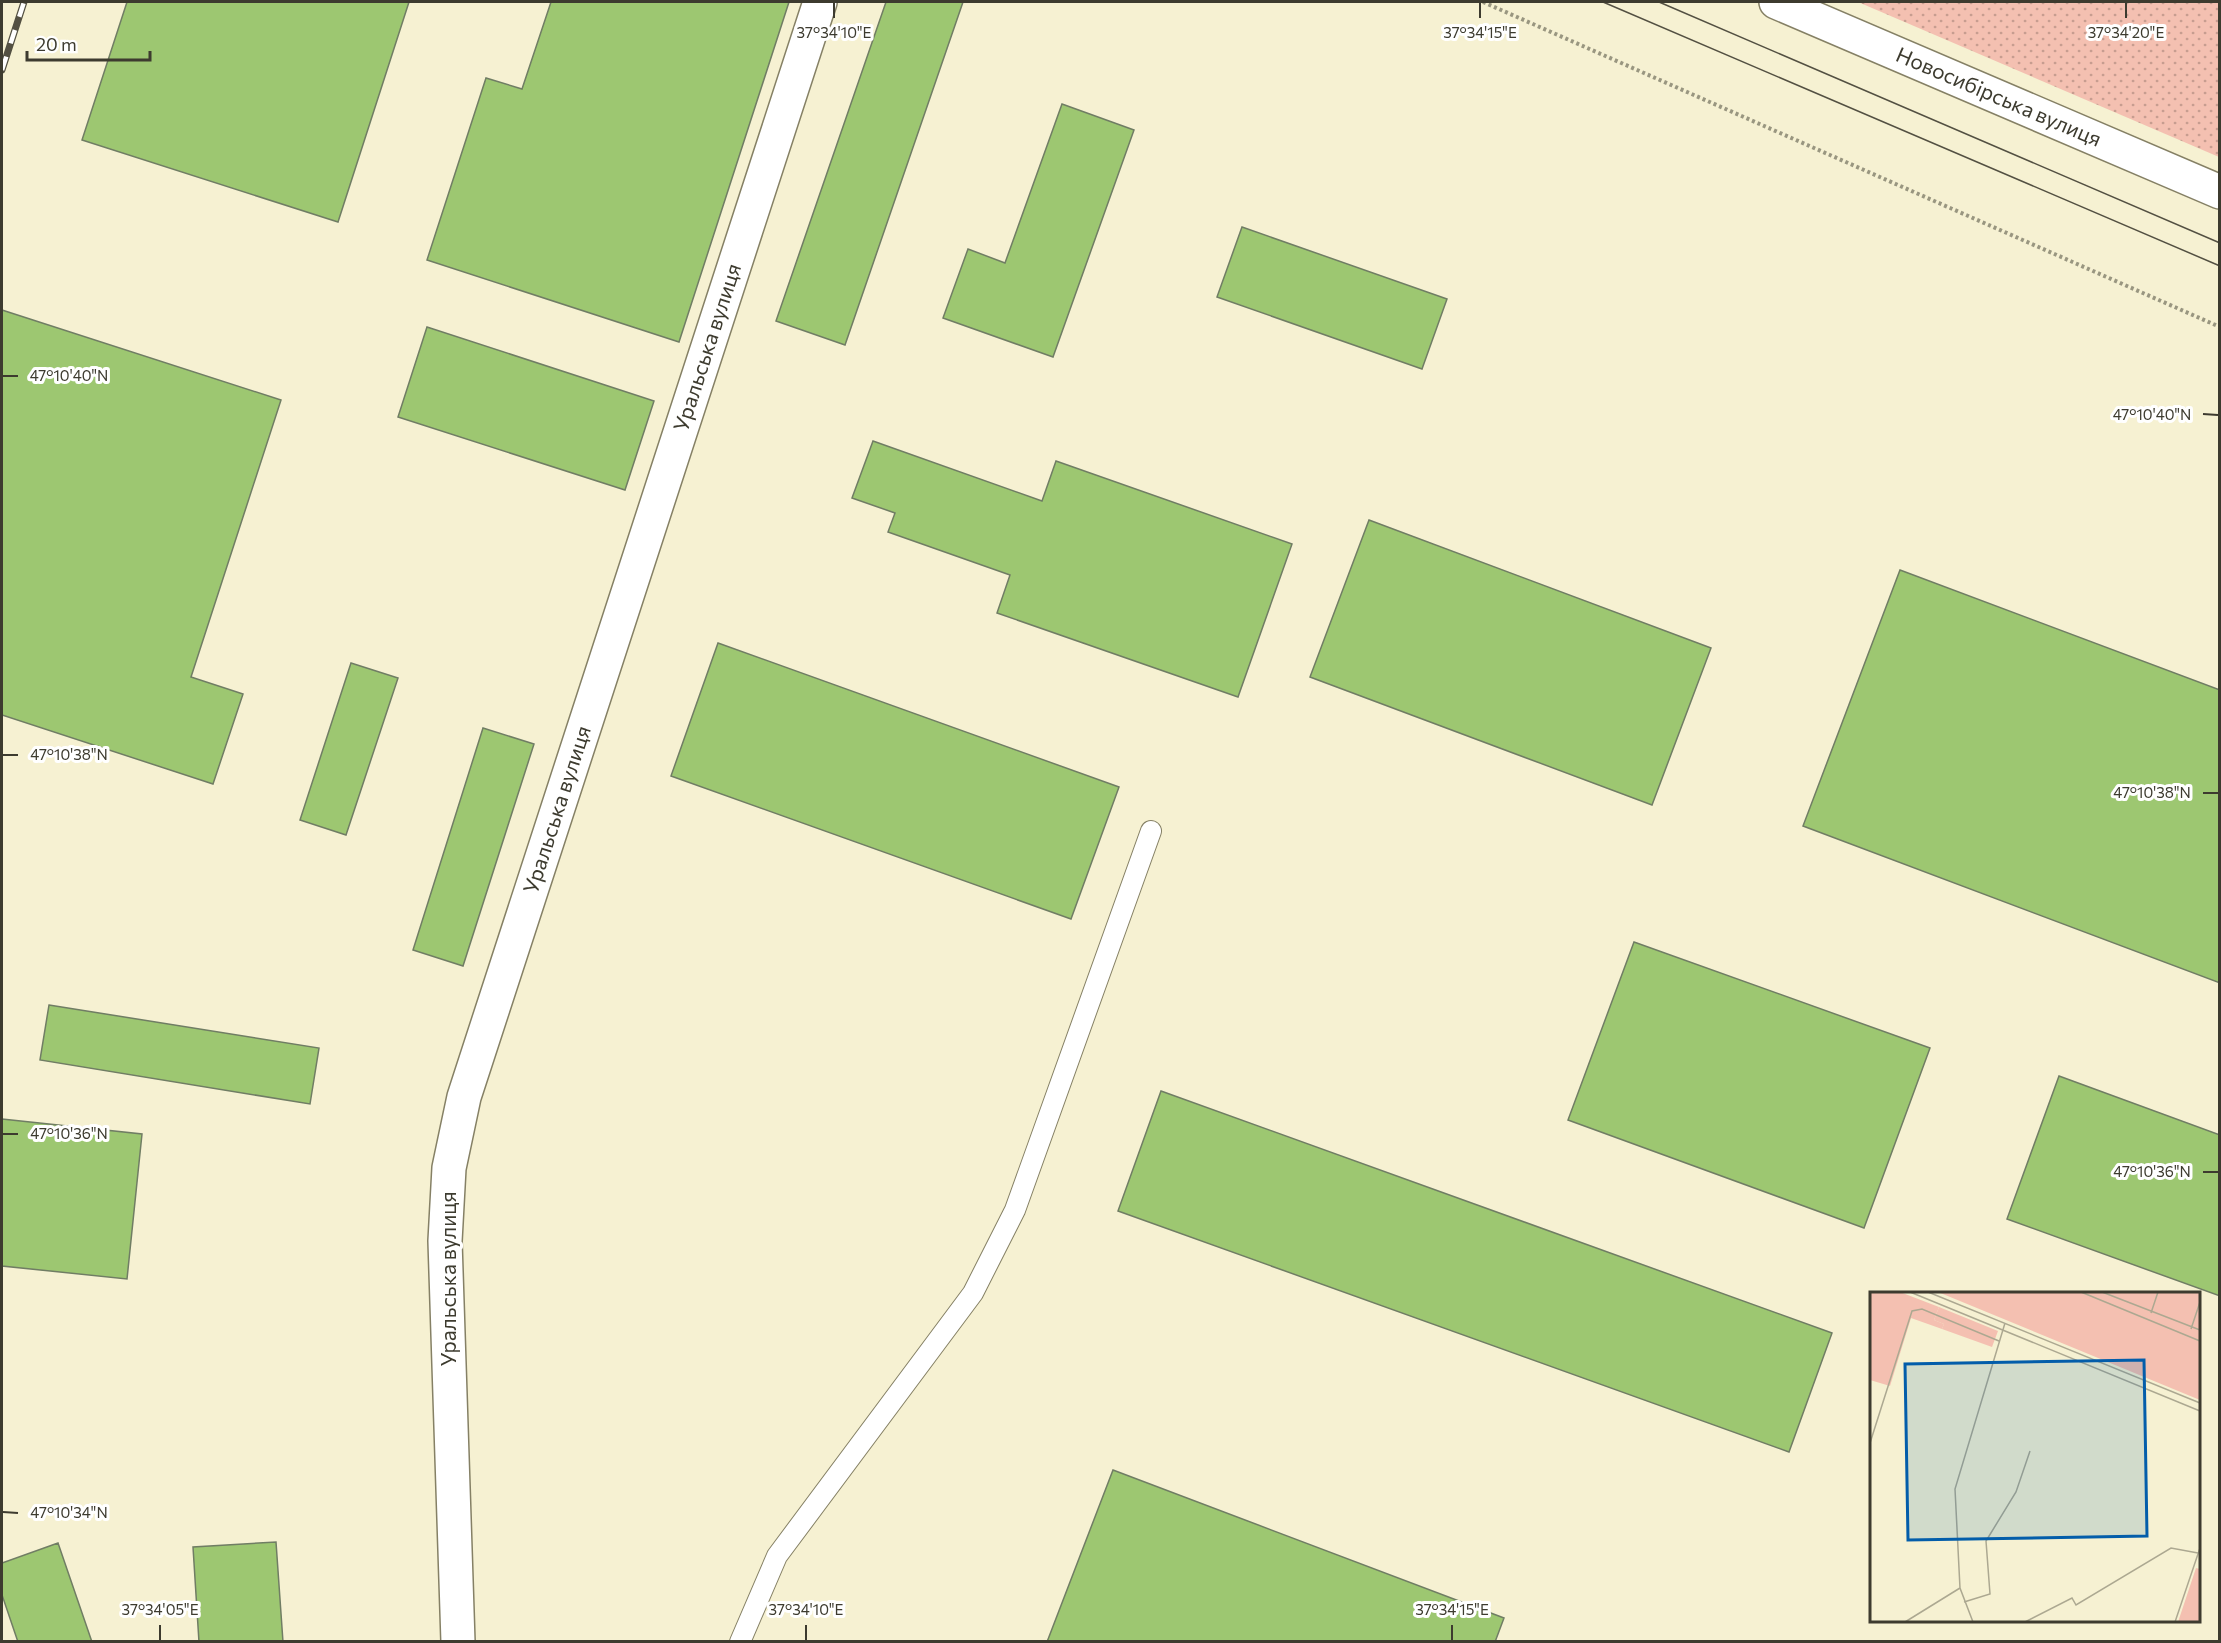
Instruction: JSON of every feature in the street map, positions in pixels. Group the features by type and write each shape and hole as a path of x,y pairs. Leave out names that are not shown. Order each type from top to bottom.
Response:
{"street":[{"name":"Уральська вулиця","path":"458,1641 445,1240 449,1168 464,1097 820,2"},
{"name":"Новосибірська вулиця","path":"1776,2 2220,192"}],"lane":[{"path":"740,1641 777,1556 973,1293 1015,1210 1151,831"}],"path":[{"path":"1483,2 2220,327"}],"shaded area":[{"path":"1858,2 2219,2 2219,157"}],"building":[{"path":"127,2 409,2 338,222 82,140"},
{"path":"551,2 789,2 679,342 427,260 486,78 522,89"},
{"path":"886,2 963,2 845,345 776,321"},
{"path":"1062,104 1134,130 1053,357 943,318 968,249 1005,263"},
{"path":"1242,227 1447,299 1422,369 1217,297"},
{"path":"2,310 281,400 191,677 243,694 213,784 2,715"},
{"path":"427,327 654,401 625,490 398,417"},
{"path":"873,441 1042,501 1056,461 1292,544 1238,697 997,613 1010,575 888,532 895,513 852,498"},
{"path":"1369,520 1711,648 1652,805 1310,677"},
{"path":"1900,570 2220,690 2220,983 1803,826"},
{"path":"718,643 1119,787 1071,919 671,776"},
{"path":"351,663 398,678 346,835 300,820"},
{"path":"483,728 534,744 463,966 413,950"},
{"path":"1634,942 1930,1048 1864,1228 1568,1120"},
{"path":"49,1005 319,1048 310,1104 40,1060"},
{"path":"2059,1076 2220,1135 2220,1296 2007,1219"},
{"path":"1161,1091 1832,1333 1789,1452 1118,1211"},
{"path":"2,1119 142,1134 127,1279 2,1266"},
{"path":"1113,1470 1504,1618 1495,1642 1047,1642"},
{"path":"276,1542 283,1642 199,1642 193,1547"},
{"path":"58,1543 92,1642 18,1642 2,1595 2,1563"}],"tram line":[{"path":"1603,2 2220,266"},
{"path":"1659,2 2220,243"}],"railway":[{"path":"2,70 24,2"}]}
